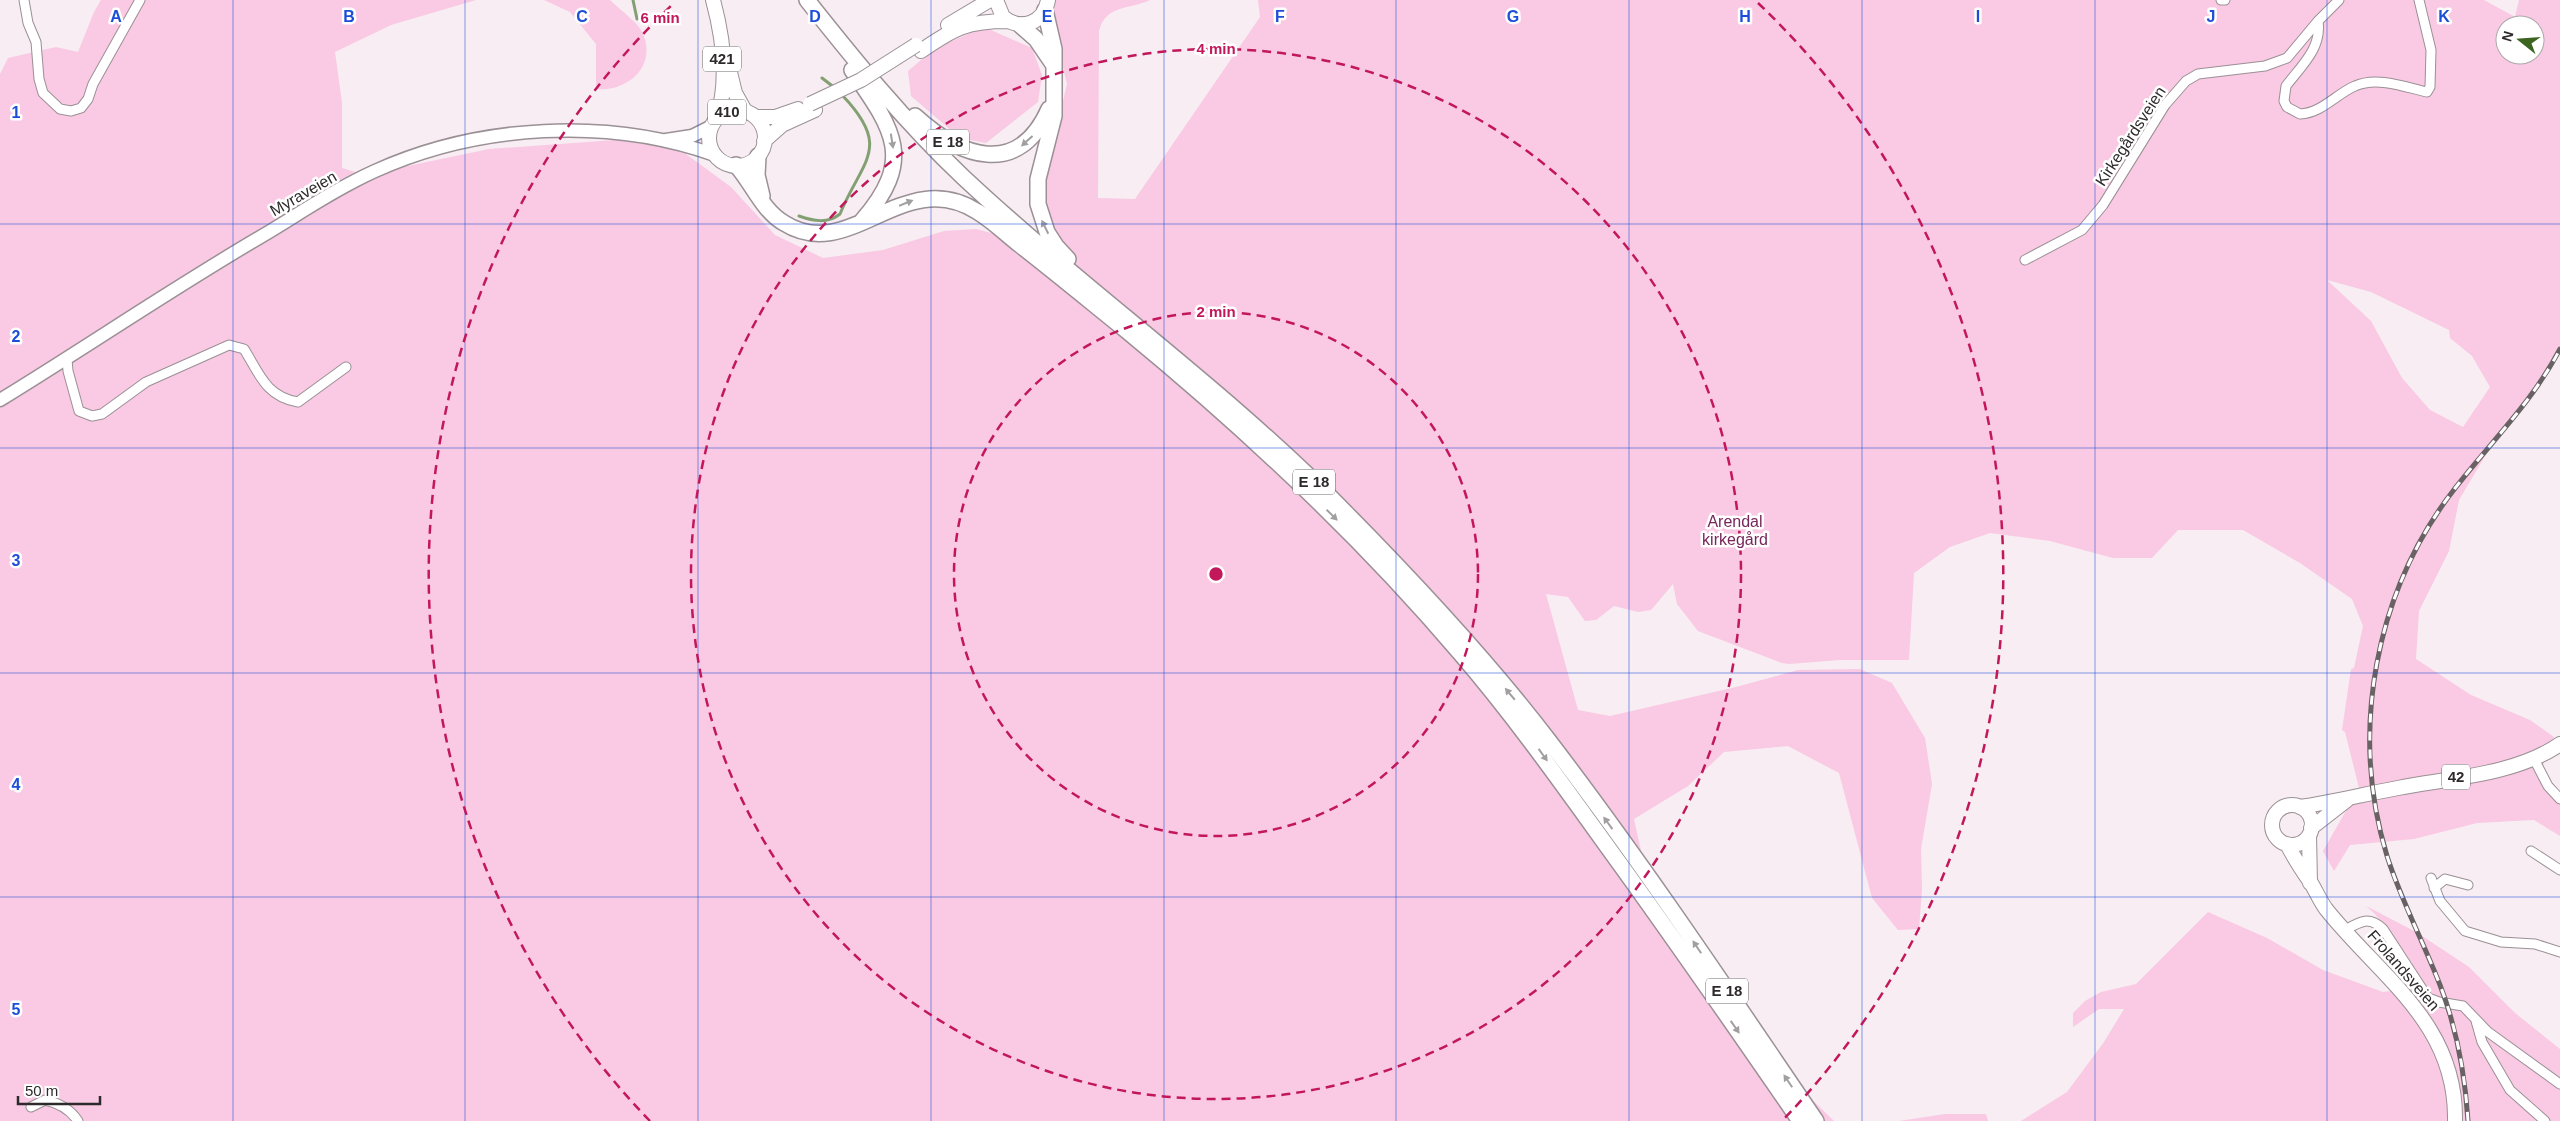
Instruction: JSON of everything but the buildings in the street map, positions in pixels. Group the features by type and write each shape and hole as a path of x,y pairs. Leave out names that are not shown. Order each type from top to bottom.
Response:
{"highway":[{"name":"E 18","path":"795,0 851,69 933,157 1049,267"},
{"name":"E 18","path":"807,0 906,120 962,176 1056,260 1235,408 1345,512 1468,645 1548,739 1685,930 1816,1121"},
{"name":"E 18","path":"1047,5 1054,48 1054,116 1038,179 1038,204 1041,218 1056,246 1124,315"},
{"path":"1014,23 1036,38 1053,64"},
{"name":"E 18","path":"849,52 941,138 972,153 997,155 1021,146 1041,126 1053,101"},
{"name":"E 18","path":"851,69 881,112 891,132 894,147 894,163 886,190 861,222"},
{"path":"758,156 757,176 763,203"},
{"name":"E 18","path":"736,165 763,203 786,225 810,233 832,233 917,199 946,199 977,211 1049,267 1221,410 1285,470 1398,584 1460,652 1535,745 1679,945 1800,1121"}],"main road":[{"name":"421","path":"714,0 724,70 723,95 714,122"},
{"name":"421","path":"719,0 730,76 739,101 751,114"},
{"name":"410","path":"918,48 990,0"},
{"path":"996,0 998,11 1014,23"},
{"name":"410","path":"764,141 782,125 813,107 918,48 963,26 982,21 1014,23 1035,21 1047,5"},
{"name":"410","path":"715,155 709,142 714,122 732,110 775,117 813,107"},
{"name":"410","path":"751,114 763,127 764,141 758,156"},
{"name":"Myraveien","path":"662,141 692,136 714,122"},
{"name":"Myraveien","path":"0,400 67,359 199,272 332,193 375,171 427,152 463,142 492,137 579,131 624,132 715,155"},
{"path":"715,155 723,162 736,165 747,164 758,156"},
{"name":"42","path":"2347,800 2299,843 2287,844 2274,834 2273,820 2279,810 2284,807 2300,807 2347,800 2382,790 2500,769 2534,759 2560,744"},
{"path":"2300,807 2309,816 2310,882"},
{"name":"Frolandsveien","path":"2287,844 2303,874 2326,908 2414,1004 2428,1024 2447,1066 2453,1092 2455,1121"}],"street":[{"path":"24,0 28,23 36,42 39,79 43,93 60,109 71,111 81,108 88,99 93,84 140,0"},
{"name":"Kirkegårdsveien","path":"2025,260 2082,230 2103,205 2165,105 2186,81 2198,74 2265,66 2278,62 2291,54 2318,21 2339,0"},
{"path":"2318,21 2320,35 2313,52 2286,86 2284,92 2287,107 2300,114 2317,111 2356,85 2372,82 2427,92 2430,87 2431,50 2419,0"},
{"path":"67,359 68,371 80,411 92,416 102,414 146,382 229,345 244,348 269,389 291,401 298,402 346,367"},
{"path":"2534,759 2548,786 2560,799"},
{"path":"2531,851 2560,870"},
{"path":"2430,878 2440,901 2460,928 2474,936 2509,943 2535,944 2560,952"},
{"path":"2434,888 2445,879 2468,886"},
{"path":"2345,930 2355,924 2369,920 2374,922 2383,929 2428,998 2463,1006 2502,1042 2560,1084"},
{"path":"2475,1018 2482,1042 2510,1090 2544,1121"},
{"path":"31,1107 45,1100 56,1102 73,1114 78,1121"}],"green space":[{"name":"Arendal kirkegård","path":"101,0 476,0 391,25 335,52 342,103 342,168 365,175 489,149 615,140 679,149 731,187 775,235 823,258 883,250 944,231 976,229 1037,245 1043,186 1067,84 1054,31 1052,0 1150,0 1113,12 1102,22 1099,31 1098,198 1135,199 1260,17 1258,0 2484,0 2511,15 2495,15 2495,65 2545,65 2545,15 2515,15 2519,0 2560,0 2560,345 2530,396 2491,446 2459,500 2449,551 2419,611 2416,659 2471,695 2530,720 2554,737 2538,778 2560,792 2560,836 2534,820 2477,823 2414,839 2350,845 2334,871 2323,851 2359,788 2345,732 2342,730 2351,669 2354,668 2363,626 2352,599 2300,563 2243,530 2178,530 2152,558 2113,558 2050,541 1990,533 1950,547 1914,573 1909,660 1840,660 1782,663 1698,631 1677,604 1673,584 1651,610 1638,612 1614,606 1596,620 1585,621 1568,597 1546,594 1578,710 1610,716 1736,687 1798,670 1860,669 1892,683 1925,738 1932,784 1921,849 1922,889 1919,929 1898,930 1872,898 1839,773 1788,746 1724,752 1688,786 1634,819 1646,873 1794,1082 1834,1121 0,1121 0,74 8,58 56,47 78,52 94,12","holes":["2327,280 2371,292 2449,330 2450,338 2472,356 2490,387 2463,427 2430,410 2402,378 2371,321"]},
{"path":"544,0 610,0 639,26 646,42 644,64 638,73 620,86 596,89 596,44 570,12"},
{"path":"984,27 1032,48 1042,75 1038,102 986,143 960,138 911,96 908,71 934,49"},
{"path":"2366,906 2416,932 2469,967 2515,1013 2560,1049 2560,1121 2021,1121 2067,1092 2104,1042 2124,1009 2099,1009 2073,1027 2073,1013 2085,1001 2101,992 2136,984 2208,912 2267,938 2323,970 2383,992 2408,989 2412,963 2375,914"},
{"path":"1945,1114 1986,1114 1988,1121 1899,1121"}],"waterway":[{"path":"633,0 637,19"},
{"path":"822,78 835,88"},
{"path":"799,216 820,221 840,214 864,167 870,142 866,128 857,113 842,95"}],"railway":[{"path":"2468,1121 2465,1086 2451,1018 2427,952 2399,889 2387,856 2376,808 2370,760 2371,711 2377,663 2389,616 2406,571 2428,527 2456,487 2524,404 2560,349"}]}
